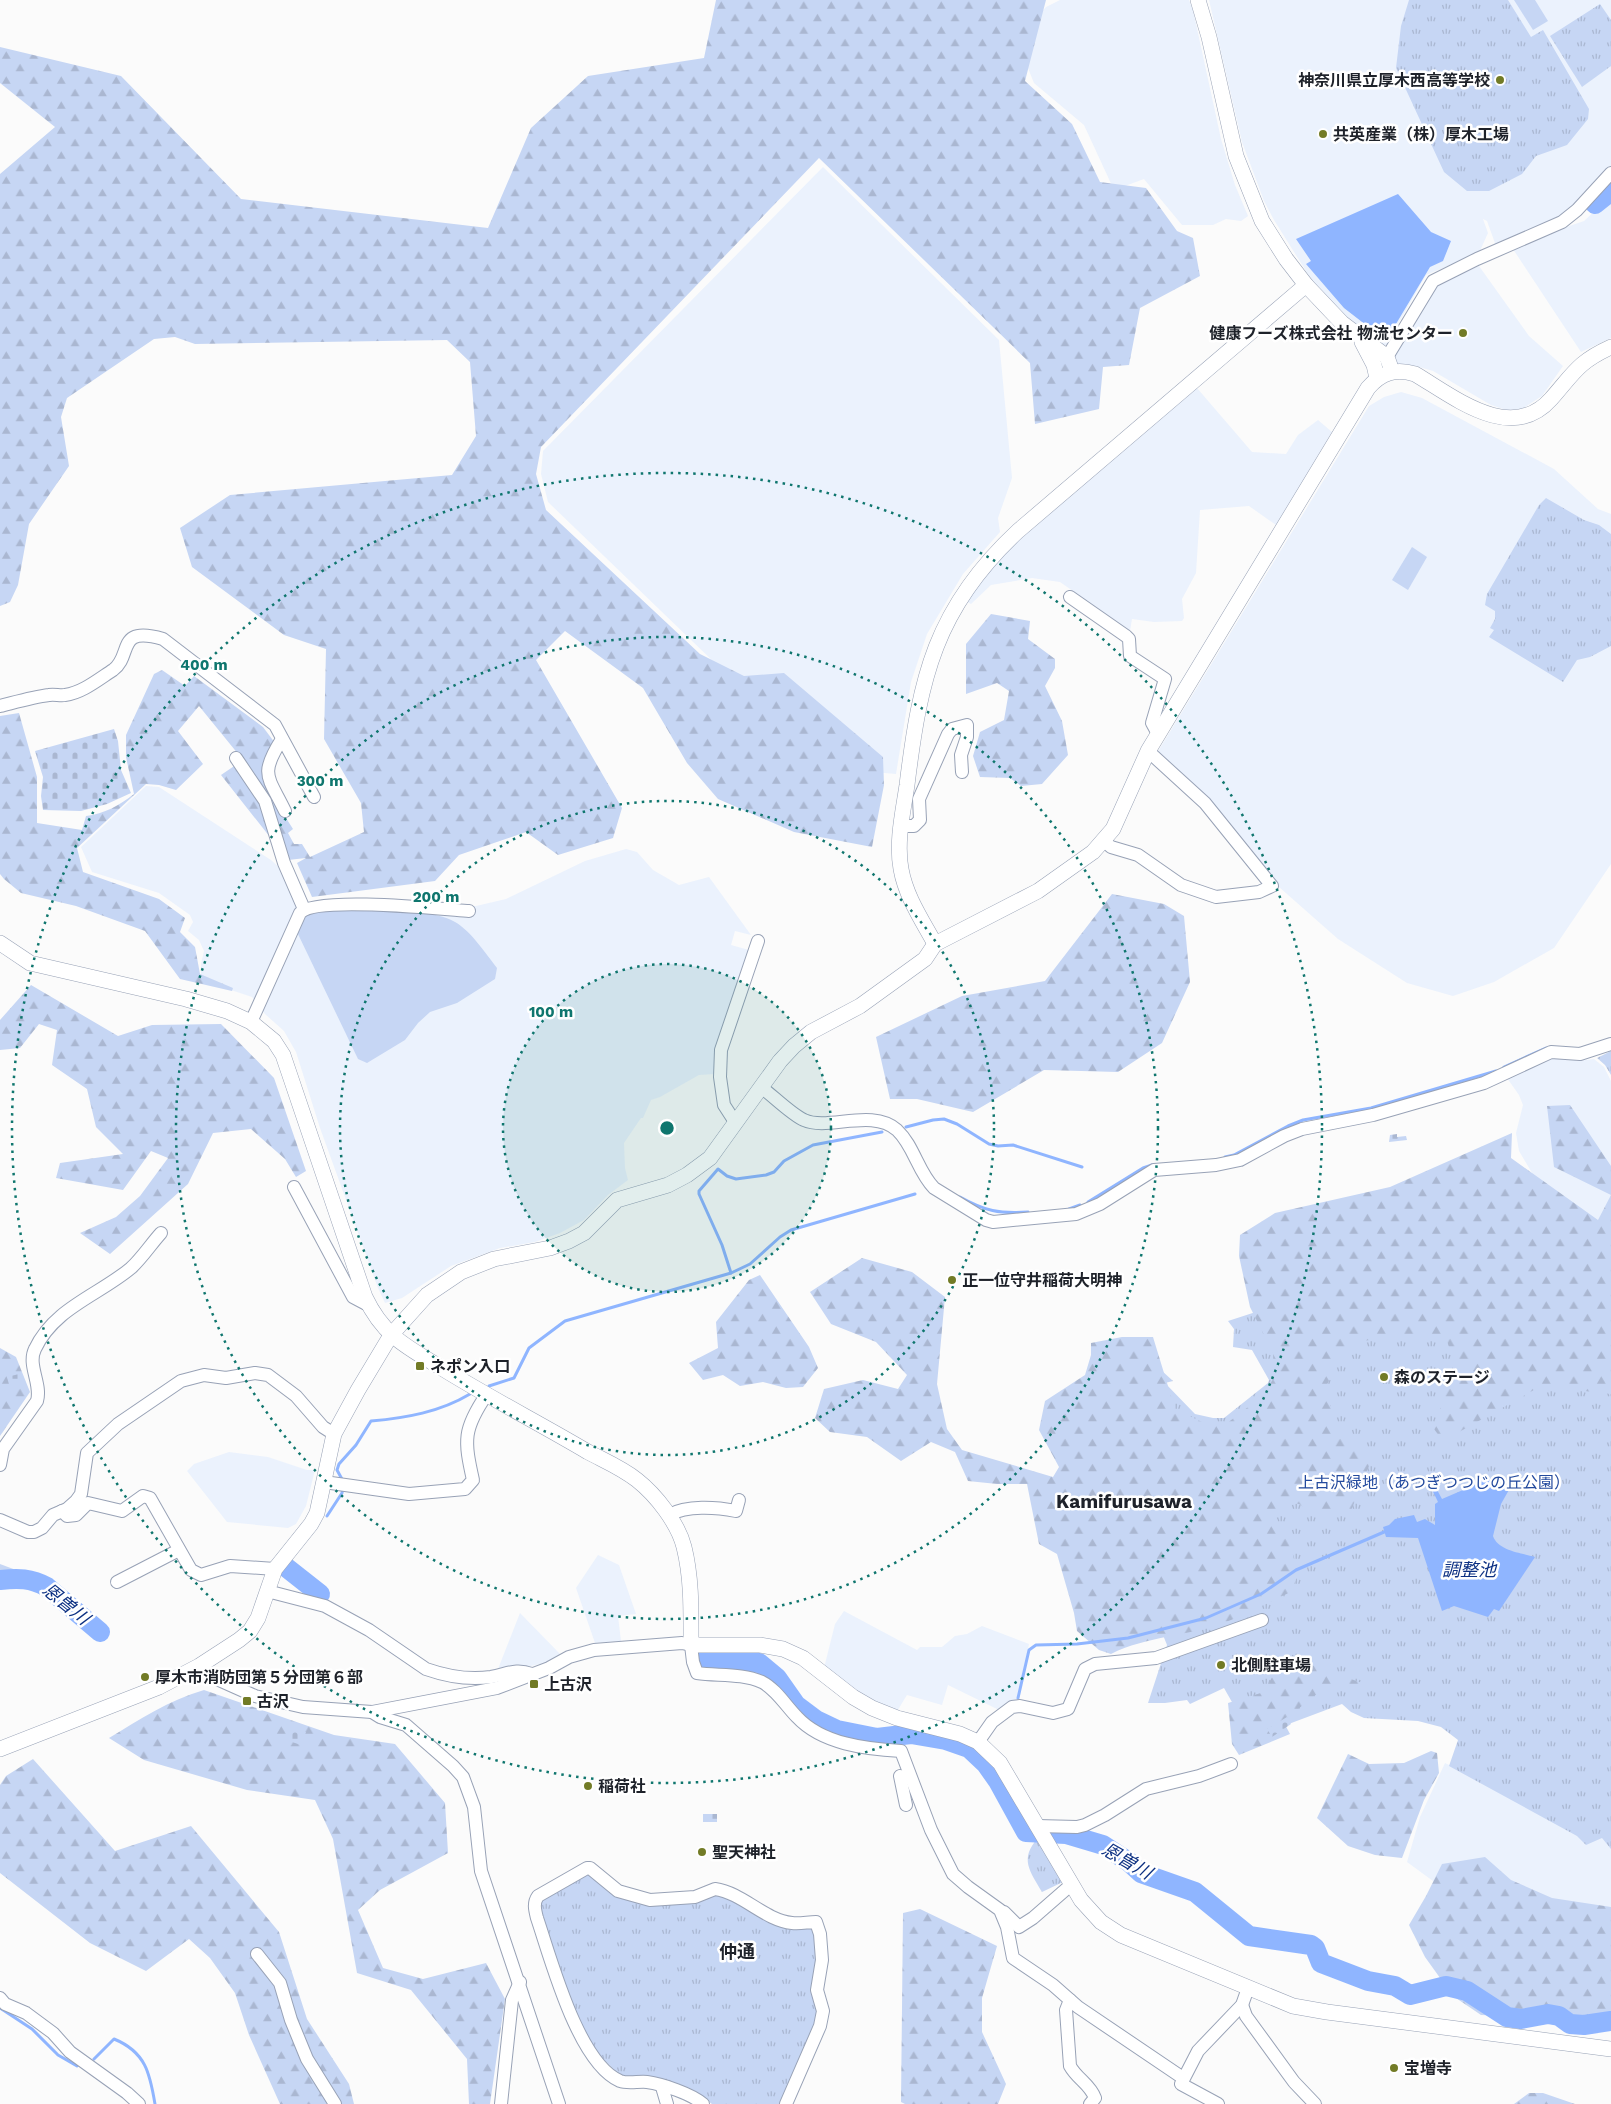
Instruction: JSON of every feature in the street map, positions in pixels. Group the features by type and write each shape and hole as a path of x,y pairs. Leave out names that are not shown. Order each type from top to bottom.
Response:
{"street":[{"path":"1198,0 1209,37 1236,156 1259,215 1306,285 1336,318 1389,364 1415,374 1476,410 1487,415 1503,418 1528,414 1546,404 1579,365 1611,347"},
{"path":"0,1749 159,1688 199,1666 250,1630 258,1618 275,1569 311,1524 337,1484 334,1434 391,1335 428,1295 461,1272 494,1259 550,1248 569,1241 584,1233 617,1200 668,1185 687,1176 710,1158 785,1056 811,1032 860,1006 926,959 936,944 1038,890 1093,852 1104,841 1121,815 1148,751 1368,388 1389,364 1433,282 1477,259 1562,222 1577,210 1611,172"},
{"path":"936,944 910,899 905,885 899,854 913,736 927,672 938,640 951,613 970,584 992,556 1018,531 1306,285"},
{"path":"1360,338 1374,365 1377,378"},
{"path":"1070,597 1126,636 1129,640 1130,656 1165,679 1152,723 1158,734"},
{"path":"0,706 51,695 66,696 88,686 118,666 126,644 136,636 156,636 163,639 275,725 314,797"},
{"path":"902,826 914,826 920,820 919,799 948,734 952,728 967,725 967,737 961,755 962,772"},
{"path":"282,739 270,758 267,774 285,812"},
{"path":"1104,841 1112,847 1138,855 1181,885 1216,897 1259,892 1272,886 1205,803 1148,751"},
{"path":"236,758 265,801 276,848 304,909"},
{"path":"251,1022 300,913 304,909 333,905 410,906 469,912"},
{"path":"735,1122 724,1105 720,1076 721,1050 758,940"},
{"path":"0,943 30,962 186,999 227,1011 251,1022 274,1041 283,1055 372,1313 391,1335 446,1371 621,1469 651,1492 669,1515 684,1546 691,1590 691,1645 693,1662 697,1673 748,1677 762,1682 773,1690 798,1719 811,1730 825,1738 880,1750 901,1752 931,1830 953,1874 1000,1910 1019,1928 1072,1884"},
{"path":"762,1087 804,1120 820,1122 864,1120 882,1122 896,1130 906,1141 928,1182 934,1188 986,1220 1010,1222 1076,1214 1100,1204 1154,1170 1216,1165 1240,1160 1284,1136 1302,1129 1373,1115 1484,1083 1551,1052 1580,1054 1611,1044"},
{"path":"294,1186 353,1297 370,1306"},
{"path":"0,1465 3,1449 37,1401 40,1393 33,1354 42,1338 58,1317 131,1267 155,1237"},
{"path":"0,1520 28,1532 34,1532 42,1528 53,1515 76,1501 81,1494 87,1453 118,1424 181,1381 204,1375 226,1378 255,1373 268,1375 296,1396 323,1427 334,1434"},
{"path":"337,1484 409,1494 465,1490 473,1480 468,1454 468,1427 486,1394"},
{"path":"62,1511 67,1516 76,1514 88,1503 122,1511 143,1496 150,1498 191,1570 201,1575 230,1566 275,1569"},
{"path":"669,1515 682,1510 724,1508 736,1511 739,1500"},
{"path":"117,1582 179,1550"},
{"path":"267,1591 325,1606 369,1630 426,1669 434,1672 464,1678 491,1677 518,1670 532,1674"},
{"path":"978,1742 992,1722 1012,1706 1053,1713 1068,1709 1085,1669 1095,1664 1156,1658 1262,1620"},
{"path":"199,1666 208,1675 255,1696 303,1707 372,1712 497,1688 569,1657 606,1648 682,1643 691,1645 760,1645 783,1649 803,1658 853,1697 872,1708 897,1718 960,1734 978,1742 1000,1763 1081,1900 1101,1922 1121,1935 1293,2006 1611,2049"},
{"path":"372,1712 380,1717 406,1726 453,1766 463,1777 474,1807 481,1871 560,2104"},
{"path":"1040,1831 1085,1825 1105,1815 1146,1789 1199,1776 1231,1764"},
{"path":"900,1776 906,1805"},
{"path":"703,2104 695,2097 648,2082 621,2082 604,2068 588,2050 566,2003 537,1918 535,1908 538,1896 590,1868 618,1891 650,1900 695,1897 715,1889 738,1897 771,1916 791,1923 818,1919 822,1960 817,1990 823,2011 820,2026 786,2104"},
{"path":"1000,1910 1007,1927 1013,1958 1053,1984 1070,2000 1183,2078"},
{"path":"257,1954 280,1983 291,2020 307,2058 335,2104"},
{"path":"501,2104 512,2000 520,1982"},
{"path":"1218,2104 1181,2084 1198,2051 1242,2005 1248,1988"},
{"path":"0,1998 5,2004 26,2014 53,2033 70,2052 127,2093 139,2104"},
{"path":"1070,2000 1066,2010 1070,2066 1092,2090 1095,2098 1090,2104"},
{"path":"1242,2005 1246,2016 1294,2082 1315,2104"},
{"path":"662,2087 667,2104"}],"shaded area":[{"path":"1060,0 1189,0 1193,10 1221,139 1235,185 1248,216 1241,221 1226,219 1213,225 1182,225 1144,179 1114,190 1084,125 1034,83 1022,53 1039,15 1046,7"},
{"path":"1209,0 1611,0 1611,166 1572,210 1560,219 1496,246 1487,221 1483,219 1488,233 1479,253 1426,275 1386,345 1381,346 1346,318 1311,279 1264,201 1242,142"},
{"path":"823,167 999,340 1012,478 998,518 1000,532 963,574 927,634 911,682 896,774 873,772 746,693 548,502 541,474 543,451"},
{"path":"1611,196 1611,338 1581,352 1511,246 1584,221"},
{"path":"1479,266 1529,336 1563,366 1542,396 1522,409 1506,410 1491,405 1433,371 1416,366 1393,367 1391,360 1437,285"},
{"path":"1197,388 1252,452 1286,454 1298,435 1318,420 1332,432 1276,525 1249,506 1200,510 1196,573 1182,599 1184,618 1182,621 1154,622 1132,619 1130,631 1060,582 1032,578 991,585 971,604 964,600 998,558"},
{"path":"1401,392 1422,398 1554,469 1598,509 1611,514 1611,864 1554,948 1494,982 1453,996 1407,983 1338,939 1279,887 1211,801 1157,753 1369,406 1384,397"},
{"path":"146,786 159,787 271,860 298,884 304,898 309,903 476,906 506,899 585,861 626,849 637,852 653,870 679,885 709,877 751,935 735,931 731,945 749,950 715,1074 699,1075 651,1100 643,1118 641,1118 624,1143 625,1168 628,1180 608,1195 584,1220 560,1233 535,1242 500,1248 451,1266 402,1298 385,1303 320,1128 296,1052 284,1031 265,1014 252,997 201,980 201,964 204,951 199,940 188,931 193,922 190,915 159,893 92,872 81,847"},
{"path":"1544,1057 1567,1057 1577,1061 1594,1059 1604,1067 1611,1081 1611,1216 1581,1238 1544,1193 1519,1151 1516,1133 1523,1105 1519,1095 1507,1078"},
{"path":"229,1452 268,1457 307,1470 315,1470 306,1506 296,1524 288,1528 227,1522 187,1471 194,1464"},
{"path":"598,1555 619,1565 636,1614 618,1616 621,1641 595,1643 576,1588"},
{"path":"844,1611 917,1650 920,1647 942,1647 955,1636 967,1634 982,1626 1029,1644 1017,1702 999,1710 948,1685 942,1705 907,1695 896,1713 875,1704 824,1668 835,1624"},
{"path":"520,1613 562,1656 544,1663 496,1674"},
{"path":"1445,1763 1591,1834 1611,1836 1611,1916 1449,1887 1433,1881 1407,1862 1420,1817"}],"green space":[{"path":"716,0 1046,0 1025,81 1072,124 1100,182 1146,188 1177,231 1193,238 1200,276 1140,308 1129,365 1103,367 1099,409 1035,424 1030,363 819,158 541,447 536,474 546,510 700,654 744,676 784,673 883,757 884,785 872,847 794,832 718,799 687,763 643,688 565,631 536,660 622,808 613,838 558,855 526,832 459,855 435,881 312,897 297,863 306,858 288,860 221,775 243,760 199,706 178,731 203,764 176,790 159,785 146,784 77,848 83,872 159,899 185,918 180,932 195,947 200,974 233,988 232,991 180,979 145,931 76,906 21,893 0,874 0,716 19,713 37,777 37,823 82,830 86,816 112,808 134,794 126,757 126,735 154,674 162,670 185,686 194,676 263,727 275,743 265,775 293,829 288,833 294,844 302,844 310,857 364,832 361,803 324,739 326,649 284,635 192,567 180,528 230,495 452,475 476,436 470,362 447,340 195,344 175,337 154,339 67,398 61,417 69,466 29,524 18,585 10,602 0,606 0,174 55,127 0,83 0,47 121,76 241,199 488,228 531,128 588,76 704,58"},
{"path":"1409,0 1508,0 1531,37 1543,30 1589,109 1588,119 1567,145 1536,156 1522,174 1489,191 1467,191 1444,172 1396,68 1401,26"},
{"path":"1514,0 1535,0 1548,21 1533,30"},
{"path":"1600,4 1611,20 1611,66 1582,87 1550,36"},
{"path":"1546,498 1584,520 1599,525 1611,534 1611,646 1590,657 1577,660 1563,682 1489,637 1494,630 1490,628 1495,619 1495,611 1485,605 1487,594 1539,505"},
{"path":"1412,547 1427,557 1408,590 1392,580"},
{"path":"991,614 1030,621 1028,639 1055,659 1055,668 1045,686 1062,721 1068,755 1042,784 1021,786 1010,778 980,777 973,756 980,732 1004,720 1009,691 997,683 966,694 966,644"},
{"path":"114,729 118,741 121,770 131,793 107,804 81,811 43,810 41,796 43,777 35,751"},
{"path":"1112,894 1164,904 1184,916 1190,982 1162,1043 1118,1072 1044,1070 973,1112 917,1099 890,1099 876,1037 962,996 1045,981"},
{"path":"320,910 409,911 443,917 461,926 478,943 497,968 495,979 457,1003 430,1012 418,1023 405,1040 367,1063 358,1059 297,932 306,916"},
{"path":"31,985 118,1036 152,1025 221,1024 274,1078 306,1171 296,1177 285,1159 251,1129 213,1133 188,1184 110,1254 80,1233 116,1217 140,1196 168,1158 151,1151 123,1190 56,1178 60,1163 123,1154 96,1127 87,1089 52,1065 57,1030 39,1024 20,1048 0,1050 0,1020"},
{"path":"1611,1051 1611,1075 1605,1065 1597,1058"},
{"path":"1570,1105 1611,1166 1611,1195 1554,1167 1547,1106"},
{"path":"1512,1133 1511,1158 1598,1220 1611,1195 1611,1394 1541,1386 1443,1441 1434,1429 1454,1362 1447,1341 1420,1335 1351,1342 1325,1388 1340,1438 1373,1456 1350,1513 1315,1515 1299,1504 1280,1502 1276,1517 1289,1544 1295,1563 1296,1582 1293,1591 1243,1615 1212,1627 1139,1643 1111,1654 1099,1650 1077,1631 1074,1613 1057,1554 1039,1544 1027,1484 997,1484 968,1481 955,1452 931,1442 901,1461 867,1437 830,1432 815,1418 824,1389 863,1380 898,1389 907,1375 876,1342 831,1324 810,1292 862,1258 912,1272 945,1297 937,1384 947,1429 962,1450 1053,1477 1059,1467 1039,1430 1045,1401 1085,1375 1091,1355 1091,1343 1122,1337 1153,1337 1175,1409 1202,1422 1226,1424 1261,1397 1274,1378 1273,1353 1250,1307 1239,1256 1240,1235 1275,1213 1390,1187"},
{"path":"1397,1134 1397,1137 1406,1136 1407,1140 1389,1142 1390,1135"},
{"path":"760,1275 809,1347 818,1368 803,1387 786,1388 763,1382 740,1386 723,1375 703,1380 689,1363 718,1348 716,1322 749,1280"},
{"name":"上古沢緑地（あつぎつつじの丘公園）","path":"1611,1290 1611,1849 1602,1838 1586,1845 1577,1836 1449,1766 1458,1740 1441,1727 1418,1721 1364,1718 1351,1712 1342,1704 1265,1733 1245,1725 1224,1688 1190,1704 1187,1700 1148,1703 1167,1645 1150,1603 1177,1427 1149,1359 1173,1381 1165,1383 1195,1414 1213,1418 1224,1418 1268,1383 1269,1380 1252,1350 1233,1347 1234,1329 1228,1321 1265,1309"},
{"path":"0,1348 16,1357 30,1392 0,1436"},
{"path":"19,1374 22,1386 10,1388 7,1377"},
{"path":"0,1564 24,1573 25,1583 0,1578"},
{"path":"1292,1658 1362,1683 1354,1691 1328,1685 1283,1721 1290,1734 1239,1755 1232,1744 1228,1703 1264,1692 1282,1659"},
{"path":"204,1690 334,1735 395,1744 445,1803 448,1853 380,1890 358,1910 383,1968 423,1979 486,1963 505,1999 490,2104 469,2104 467,2059 411,1990 357,1973 333,1839 315,1800 247,1790 144,1760 109,1738 166,1705"},
{"path":"1287,1717 1291,1724 1272,1737 1267,1729"},
{"path":"291,1726 306,1732 301,1745 286,1740"},
{"path":"1431,1751 1437,1753 1439,1773 1424,1800 1402,1858 1375,1855 1348,1846 1317,1818 1348,1754 1369,1764 1404,1763"},
{"path":"33,1759 115,1851 191,1826 279,1932 307,2019 349,2084 354,2104 280,2104 249,2035 235,1993 210,1958 189,1939 146,1971 90,1943 0,1873 0,1785 6,1776"},
{"path":"703,1814 717,1814 717,1822 703,1822"},
{"path":"1038,1838 1063,1882 1042,1892 1028,1865 1029,1852"},
{"path":"1485,1857 1511,1880 1552,1898 1611,1907 1611,2017 1596,2020 1481,2015 1453,1996 1425,1957 1409,1925 1442,1864"},
{"path":"588,1870 621,1896 719,1892 815,1928 819,2012 779,2104 712,2104 697,2093 624,2079 599,2055 586,2039 538,1911 544,1896"},
{"path":"920,1909 997,1946 982,1998 982,2032 1006,2084 998,2104 905,2104 901,2102 903,1913"},
{"path":"1529,2093 1543,2093 1575,2104 1514,2104"}],"water":[{"path":"1398,194 1431,232 1451,241 1443,261 1430,267 1387,339 1384,339 1344,308 1306,264 1311,261 1296,239"},
{"name":"調整池","path":"1429,1475 1442,1499 1498,1475 1510,1488 1501,1504 1493,1536 1505,1548 1535,1557 1499,1611 1494,1609 1488,1617 1454,1606 1442,1611 1418,1538 1386,1537 1383,1527 1389,1525 1395,1519 1414,1515 1417,1522 1425,1519 1435,1525 1435,1504 1438,1502 1426,1477"}],"waterway":[{"path":"1595,204 1611,191"},
{"path":"1504,1067 1546,1048"},
{"path":"1225,1157 1234,1155 1303,1120 1371,1108 1496,1071"},
{"path":"906,1127 944,1119 957,1124 989,1144 998,1146 1013,1145 1082,1167"},
{"path":"731,1273 722,1245 699,1194 699,1191 718,1169 727,1176 736,1179 766,1175 774,1172 784,1161 813,1145 882,1132"},
{"path":"1088,1202 1143,1168 1152,1165"},
{"path":"489,1386 514,1378 529,1348 565,1321 731,1273 750,1264 780,1237 791,1230 915,1194"},
{"path":"960,1197 977,1206 992,1210 1028,1212"},
{"path":"1069,1209 1080,1205"},
{"path":"343,1481 337,1470 339,1464 356,1445 371,1421 435,1410 470,1394"},
{"path":"327,1516 342,1493 343,1487"},
{"path":"1018,1698 1029,1650 1036,1645 1077,1644 1128,1638 1206,1618 1261,1594 1296,1570 1384,1532"},
{"name":"恩曽川","path":"287,1568 320,1594"},
{"name":"恩曽川","path":"0,1580 24,1579 47,1587 100,1632"},
{"name":"恩曽川","path":"703,1660 759,1663 777,1678 796,1705 816,1720 837,1730 877,1738 911,1734 946,1740 969,1748 986,1764 998,1781 1026,1832 1066,1834 1103,1845 1129,1862 1141,1873 1195,1892 1249,1936 1311,1945 1315,1948 1321,1963 1368,1981 1395,1986 1410,1995 1446,1986 1467,1991 1507,2017 1521,2019 1548,2014 1559,2016 1570,2024 1584,2025 1611,2021"},
{"path":"0,2008 32,2029 58,2055 77,2066"},
{"path":"94,2059 114,2039 125,2044 140,2057 145,2065 155,2104"}],"place":[{"name":"神奈川県立厚木西高等学校","path":"1500,80"},
{"name":"共英産業（株）厚木工場","path":"1323,134"},
{"name":"健康フーズ株式会社 物流センター","path":"1463,333"},
{"name":"正一位守井稲荷大明神","path":"952,1280"},
{"name":"ネポン入口","path":"420,1366"},
{"name":"森のステージ","path":"1384,1377"},
{"name":"北側駐車場","path":"1221,1665"},
{"name":"厚木市消防団第５分団第６部","path":"145,1677"},
{"name":"上古沢","path":"534,1684"},
{"name":"古沢","path":"247,1701"},
{"name":"稲荷社","path":"588,1786"},
{"name":"聖天神社","path":"702,1852"},
{"name":"宝増寺","path":"1394,2068"}],"district":[{"name":"Kamifurusawa","path":"1124,1501"},
{"name":"仲通","path":"737,1952"}]}
